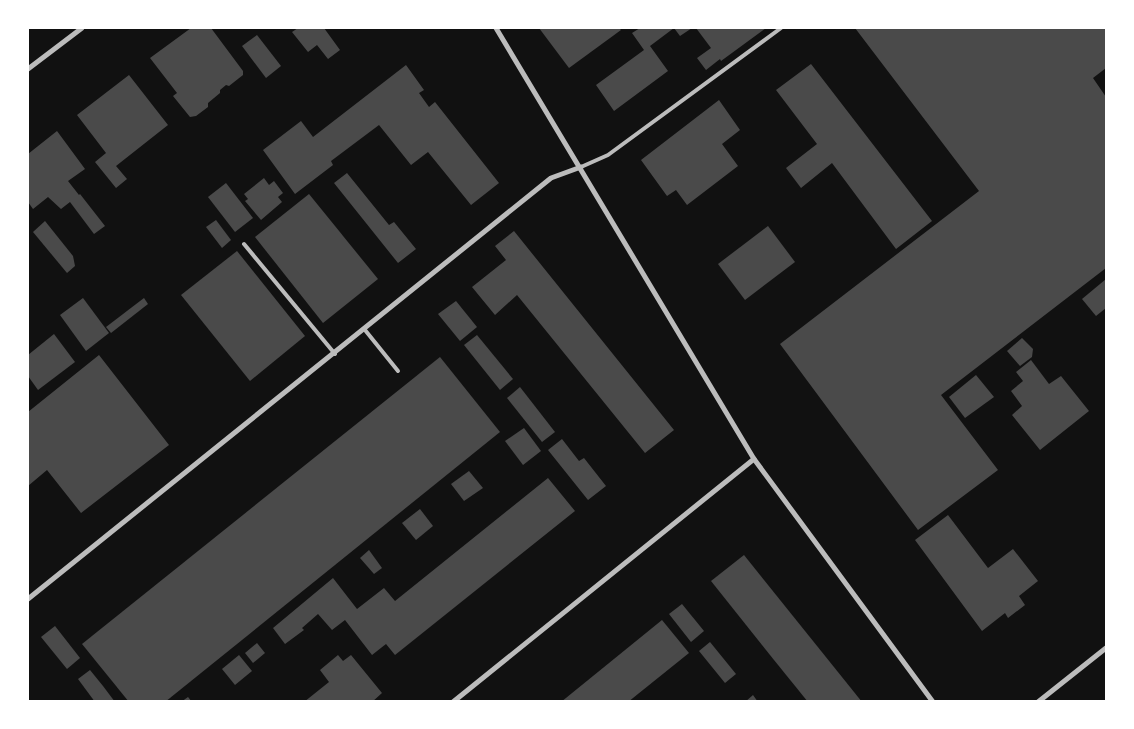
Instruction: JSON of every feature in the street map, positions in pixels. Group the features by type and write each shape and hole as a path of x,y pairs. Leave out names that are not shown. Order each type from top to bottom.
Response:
{"street":[{"path":"28,69 82,28"},
{"path":"496,28 754,458 933,702"},
{"path":"28,599 552,178 581,167"},
{"path":"453,702 754,458"},
{"path":"1038,702 1106,648"}],"lane":[{"path":"581,167 608,156 782,28"},
{"path":"244,244 335,354"},
{"path":"364,330 398,371"}],"building":[{"path":"191,28 211,28 243,71 243,75 229,86 226,85 220,90 220,93 208,103 208,107 196,116 190,117 173,96 177,93 150,58"},
{"path":"298,28 324,28 340,50 328,59 317,45 308,52 292,32"},
{"path":"539,28 619,28 621,30 569,68"},
{"path":"640,28 674,28 650,46 668,71 614,111 596,85 644,50 632,33"},
{"path":"674,28 692,28 680,36"},
{"path":"696,28 766,28 706,70 697,58 711,48"},
{"path":"855,28 1106,28 1106,68 1093,78 1106,97 1106,268 941,395 998,470 918,530 780,344 979,191"},
{"path":"257,35 281,66 266,78 242,46"},
{"path":"811,64 932,221 896,249 832,163 801,188 786,168 817,144 776,90"},
{"path":"406,65 424,90 419,93 429,107 435,102 499,183 471,205 428,152 411,165 379,125 331,161 333,165 295,194 263,150 301,121 313,137"},
{"path":"129,75 168,125 116,166 127,179 116,188 95,162 106,153 77,115"},
{"path":"719,100 740,130 722,144 738,166 687,205 676,190 667,196 641,160"},
{"path":"57,131 85,169 68,181 105,226 94,234 70,202 61,209 48,197 33,209 28,202 28,154"},
{"path":"347,173 389,225 394,222 416,249 398,263 334,183"},
{"path":"264,178 269,185 274,181 283,193 278,197 282,202 261,220 245,201 248,199 244,194"},
{"path":"226,183 253,218 235,232 208,197"},
{"path":"309,194 378,279 323,323 255,237"},
{"path":"216,220 231,240 222,248 206,227"},
{"path":"45,221 73,256 75,266 67,273 33,232"},
{"path":"768,226 795,262 745,300 718,264"},
{"path":"514,231 674,430 645,453 517,295 495,315 472,287 506,260 495,246"},
{"path":"237,251 305,336 250,381 181,295"},
{"path":"1106,279 1106,308 1096,316 1082,299"},
{"path":"83,298 109,333 86,351 60,315"},
{"path":"144,298 148,304 111,333 106,327"},
{"path":"456,301 477,327 460,341 438,314"},
{"path":"54,334 75,362 38,390 28,376 28,355"},
{"path":"477,335 513,379 500,390 464,345"},
{"path":"1022,338 1033,349 1032,357 1020,366 1007,351"},
{"path":"99,355 169,445 81,513 47,470 28,486 28,412"},
{"path":"440,357 500,432 165,702 129,702 82,644"},
{"path":"1031,360 1049,384 1061,376 1089,411 1040,450 1012,415 1022,406 1011,391 1023,381 1016,372"},
{"path":"976,375 994,397 965,418 949,397"},
{"path":"520,387 555,432 542,442 507,398"},
{"path":"524,428 541,451 523,465 505,441"},
{"path":"562,439 579,461 584,458 606,486 588,500 548,450"},
{"path":"469,471 483,488 464,501 451,484"},
{"path":"548,478 575,511 395,655 386,644 372,655 345,620 332,630 318,614 302,628 304,630 285,644 273,628 333,578 357,609 384,588 395,601"},
{"path":"420,509 433,526 416,540 402,523"},
{"path":"948,515 988,568 1013,549 1038,581 1019,596 1025,605 1008,618 1005,613 982,631 915,540"},
{"path":"369,550 382,568 374,574 360,558"},
{"path":"744,555 862,702 808,702 774,660 711,581"},
{"path":"682,604 704,631 691,642 669,614"},
{"path":"662,620 689,653 628,702 561,702"},
{"path":"55,626 80,658 67,669 41,637"},
{"path":"710,642 736,674 725,683 699,651"},
{"path":"257,643 265,653 253,663 245,653"},
{"path":"239,655 252,671 235,685 222,669"},
{"path":"338,655 343,661 351,655 382,693 372,702 304,702 329,682 320,670"},
{"path":"90,670 115,702 95,702 78,679"},
{"path":"753,695 758,702 745,702"},
{"path":"188,697 192,702 181,702"}]}
